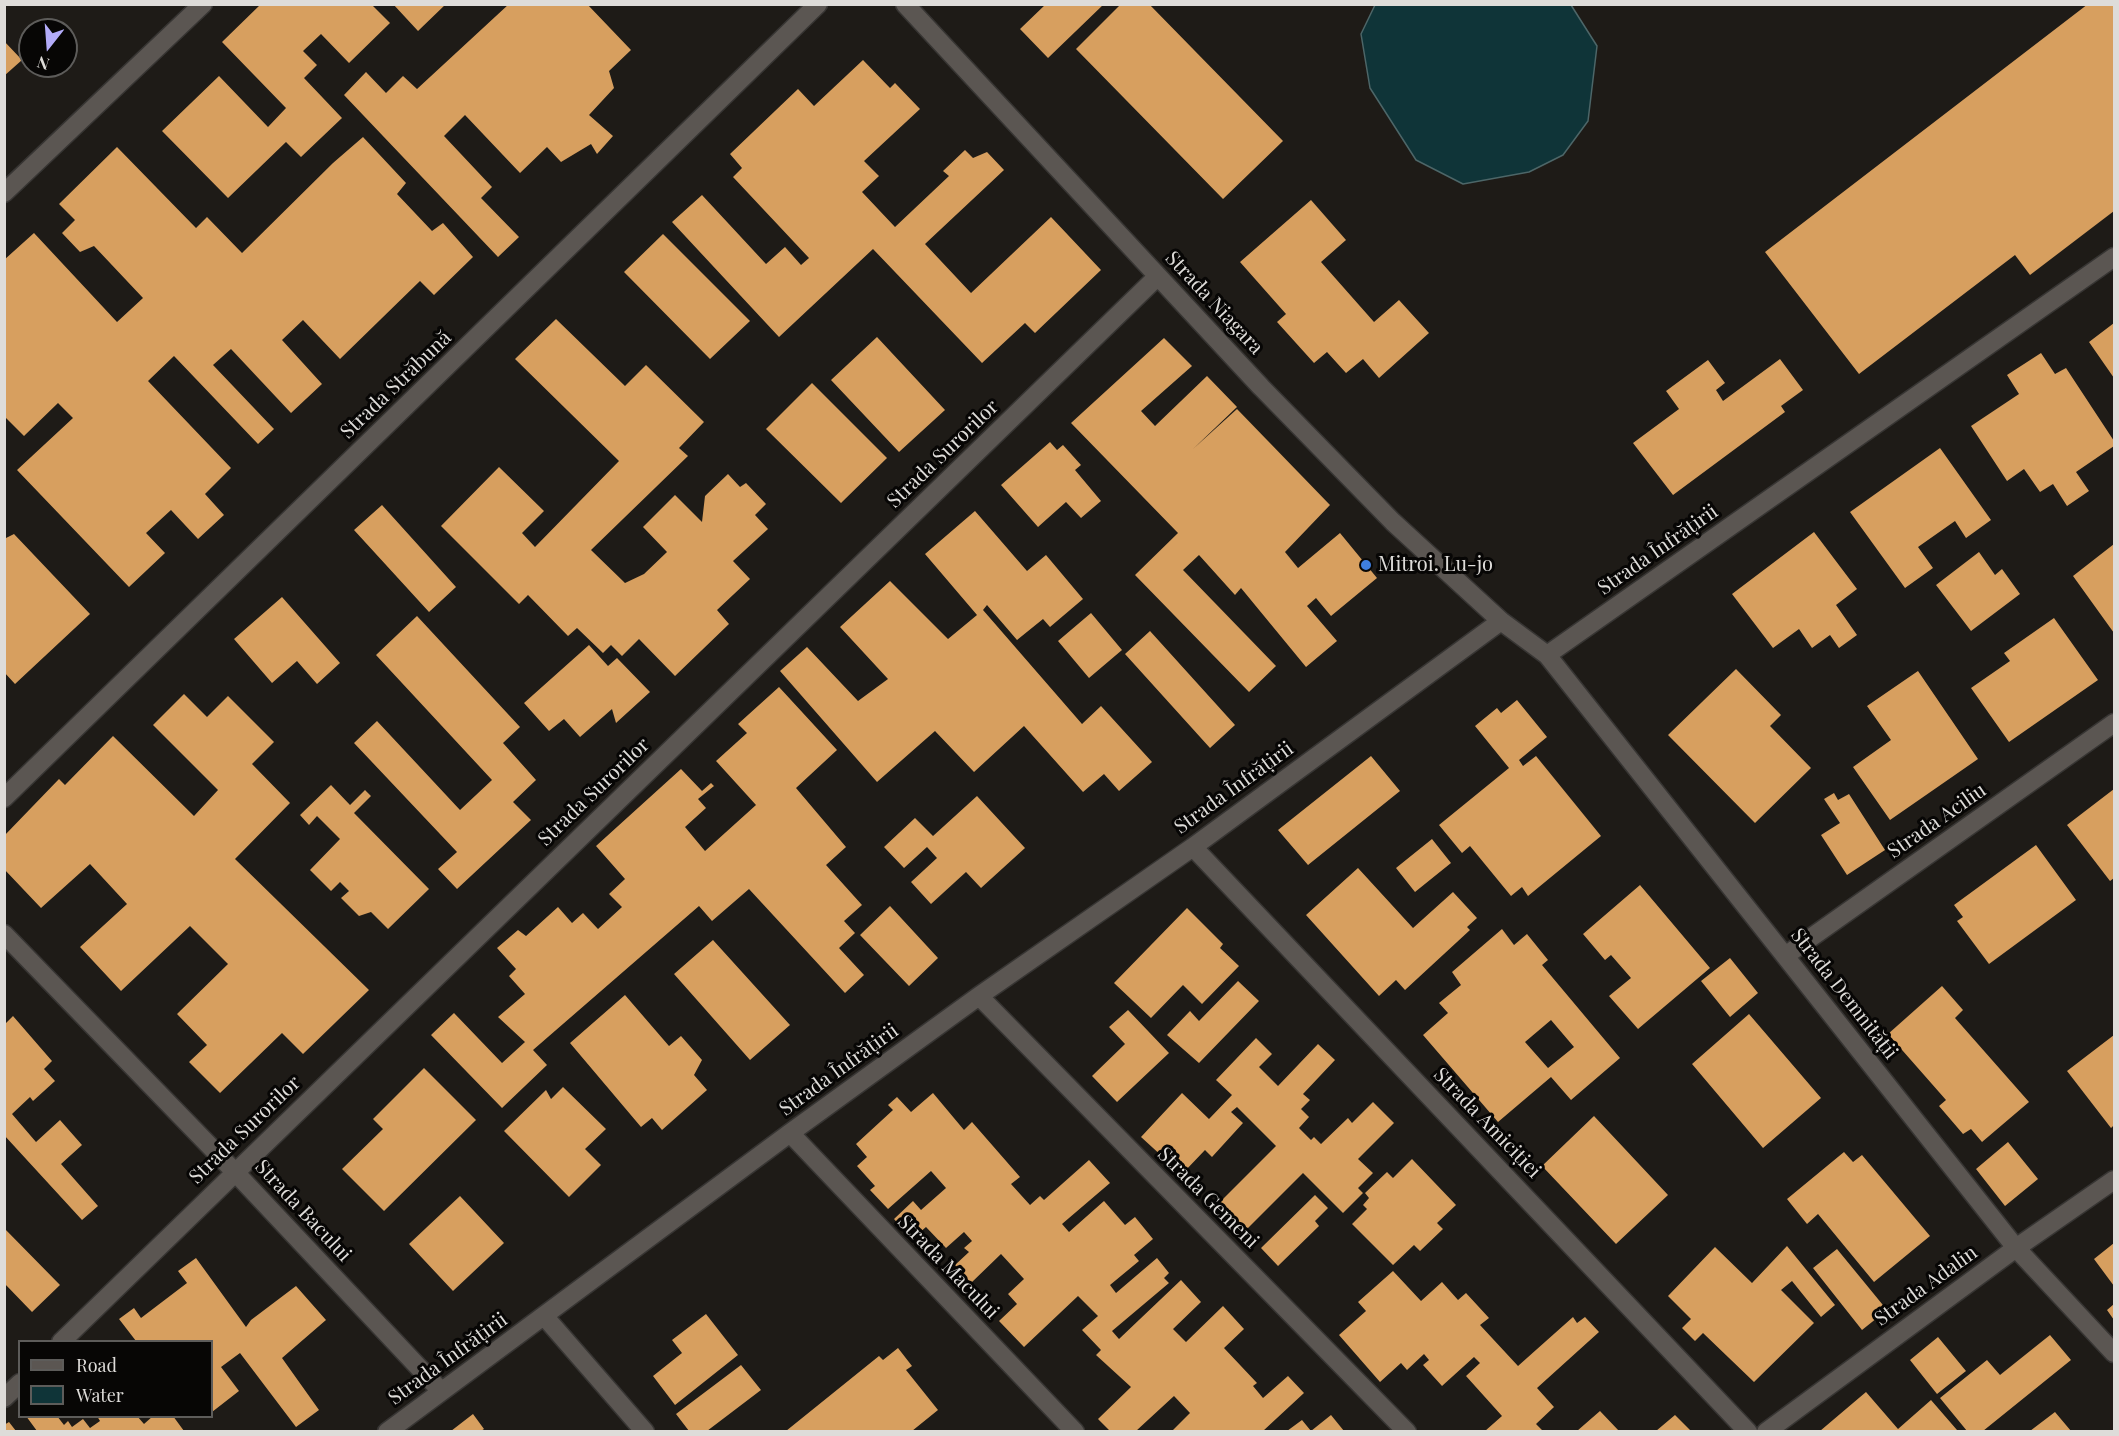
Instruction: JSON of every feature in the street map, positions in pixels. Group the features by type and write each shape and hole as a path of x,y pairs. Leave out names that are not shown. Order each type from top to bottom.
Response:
{"street":[{"path":"4,193 203,4"},
{"name":"Strada Străbună","path":"4,798 818,4"},
{"name":"Strada Niagara","path":"904,4 1158,276 1393,522 1501,621"},
{"name":"Strada Înfrățirii","path":"1547,654 2115,257"},
{"name":"Strada Surorilor","path":"63,1340 234,1171 1158,276"},
{"path":"1501,621 1547,654"},
{"name":"Strada Înfrățirii","path":"387,1431 790,1133 979,996 1193,847 1501,621"},
{"name":"Strada Demnității","path":"1547,654 2016,1248 2115,1353"},
{"name":"Strada Aciliu","path":"1785,956 2115,723"},
{"name":"Strada Amiciției","path":"1193,847 1748,1431"},
{"name":"Strada Bacului","path":"4,934 234,1171 441,1391"},
{"name":"Strada Gemeni","path":"979,996 1407,1431"},
{"name":"Strada Macului","path":"790,1133 1075,1431"},
{"name":"Strada Adalin","path":"1766,1431 2016,1248 2115,1180"},
{"path":"544,1317 645,1431"},
{"path":"4,1398 18,1385"}],"water":[{"path":"1375,5 1571,5 1597,46 1588,121 1563,155 1529,172 1463,184 1416,160 1370,88 1361,34"}],"building":[{"path":"261,4 371,4 390,23 349,63 321,34 303,51 317,65 304,78 342,118 301,157 286,142 228,198 162,131 219,76 268,127 286,108 222,42"},
{"path":"393,4 446,4 418,31"},
{"path":"509,4 587,4 631,50 609,71 614,88 589,115 613,136 597,154 591,144 561,162 547,147 520,173 465,115 444,136 492,187 481,198 519,237 498,257 344,95 366,72 386,93 403,76 417,89"},
{"path":"1046,4 1104,4 1048,58 1020,29"},
{"path":"1121,4 1149,4 1283,141 1223,199 1076,49"},
{"path":"2088,4 2114,4 2114,211 2030,275 2015,255 1859,374 1765,252"},
{"path":"4,41 18,56 18,64 4,76"},
{"path":"863,60 890,88 895,83 920,109 864,161 879,176 862,192 895,227 949,176 943,171 965,150 973,158 987,152 1004,170 925,244 971,293 1051,217 1101,270 1035,333 1025,323 982,363 873,249 779,337 672,222 702,195 766,264 785,247 801,265 809,258 733,177 742,168 730,154 798,89 814,106"},
{"path":"363,137 406,183 397,194 432,231 443,223 473,257 434,295 420,281 340,359 303,320 282,340 322,384 291,413 231,349 213,365 274,429 258,444 174,356 148,381 231,468 205,494 224,515 198,539 171,510 146,533 165,553 129,587 17,470 73,418 58,403 24,436 4,416 4,260 34,233 117,322 143,298 94,246 80,252 62,233 75,220 59,204 117,147 196,228 207,217 242,253 333,163"},
{"path":"1311,200 1346,240 1321,262 1374,322 1399,300 1429,333 1379,378 1363,359 1346,373 1327,352 1314,363 1277,322 1286,314 1240,262"},
{"path":"663,234 750,321 710,359 624,272"},
{"path":"556,319 625,386 646,365 704,422 679,448 688,456 591,550 625,583 644,574 667,552 643,527 675,495 702,522 705,496 728,474 740,487 746,483 766,504 755,515 768,529 733,561 750,579 717,610 729,624 675,676 639,639 622,656 611,645 603,653 577,628 568,636 528,595 519,604 441,526 499,467 544,511 522,533 535,547 619,461 515,359"},
{"path":"2114,323 2114,378 2089,342"},
{"path":"877,337 945,410 899,452 831,380"},
{"path":"1164,338 1192,366 1141,411 1155,426 1207,376 1237,407 1193,449 1237,409 1330,505 1285,552 1298,568 1340,533 1377,578 1331,616 1316,598 1307,606 1337,641 1306,667 1241,588 1235,595 1199,555 1183,570 1276,666 1249,692 1135,575 1178,533 1071,423"},
{"path":"2041,353 2055,374 2066,368 2114,441 2114,446 2076,472 2089,491 2067,506 2053,484 2040,492 2024,469 2007,481 1971,426 2019,394 2007,375"},
{"path":"1780,359 1803,390 1781,406 1785,412 1673,495 1633,443 1679,409 1666,391 1708,360 1725,383 1716,390 1723,401"},
{"path":"812,383 887,458 841,503 766,429"},
{"path":"1050,442 1057,450 1063,445 1081,465 1075,470 1101,501 1081,518 1066,502 1038,527 1001,485"},
{"path":"1940,448 1991,520 1966,538 1955,521 1918,547 1933,568 1905,588 1850,512"},
{"path":"382,505 456,587 429,612 354,530"},
{"path":"975,511 1027,571 1046,555 1083,599 1050,627 1043,619 1017,640 987,605 983,610 1082,724 1101,706 1152,762 1119,791 1104,774 1083,792 1024,726 974,772 935,731 877,782 780,671 807,647 858,701 888,679 840,627 890,581 948,639 977,615 925,554"},
{"path":"1814,532 1857,589 1836,605 1857,635 1839,648 1830,635 1812,648 1799,629 1773,648 1732,594"},
{"path":"14,534 90,614 15,684 4,672 4,539"},
{"path":"2114,544 2114,633 2073,576"},
{"path":"1979,552 1995,575 2002,569 2020,594 1971,631 1936,585"},
{"path":"282,597 340,663 317,684 297,661 272,683 234,639"},
{"path":"1091,613 1122,650 1089,678 1058,641"},
{"path":"417,616 520,727 503,743 536,780 513,802 531,820 457,889 438,869 457,852 354,743 377,721 460,810 492,780 376,655"},
{"path":"2054,618 2098,680 2009,742 1971,688 2010,661 2004,653"},
{"path":"1150,631 1235,725 1210,748 1125,654"},
{"path":"589,645 608,666 617,658 650,692 616,723 612,709 580,737 564,719 549,731 524,703"},
{"path":"1736,669 1781,715 1770,726 1811,768 1755,823 1668,735"},
{"path":"1918,671 1978,759 1890,820 1853,767 1891,740 1867,706"},
{"path":"779,687 837,750 796,788 846,847 826,865 862,905 844,921 855,933 839,948 864,975 845,993 749,889 712,921 699,906 533,1050 547,1065 502,1108 431,1035 454,1013 502,1063 525,1042 498,1017 525,994 509,976 516,969 497,948 518,930 526,936 558,907 572,923 583,913 598,929 622,907 609,894 625,879 596,846 681,769 702,791 711,783 714,786 698,799 706,808 685,827 705,851 756,805 716,761 747,733 738,724"},
{"path":"184,694 207,717 228,696 274,742 252,764 290,803 235,859 369,990 303,1054 282,1033 220,1093 189,1062 207,1045 177,1014 228,964 190,926 121,991 80,947 127,904 90,864 41,908 4,869 4,836 59,779 65,785 113,736 194,816 218,790 153,725"},
{"path":"1517,700 1547,737 1519,760 1523,766 1536,756 1601,836 1528,896 1522,887 1511,896 1470,846 1462,853 1439,825 1509,768 1475,726 1497,708 1501,713"},
{"path":"1371,756 1400,791 1308,865 1278,830"},
{"path":"331,785 350,805 365,790 371,796 354,813 429,889 388,929 371,912 359,916 341,898 349,891 340,882 331,891 310,870 340,839 317,816 309,825 300,815"},
{"path":"2114,789 2114,878 2110,881 2067,825"},
{"path":"1834,793 1838,800 1849,794 1885,850 1847,875 1821,835 1840,823 1824,799"},
{"path":"977,796 1025,848 981,888 966,872 931,904 911,882 937,858 927,847 904,868 884,847 915,818 933,836"},
{"path":"1432,839 1451,863 1415,892 1396,868"},
{"path":"2036,845 2076,900 1989,964 1957,921 1963,917 1954,905"},
{"path":"1358,868 1413,928 1453,892 1477,918 1467,927 1470,930 1405,990 1396,980 1379,996 1306,915"},
{"path":"1640,885 1710,968 1638,1029 1609,996 1631,978 1611,955 1605,960 1583,934"},
{"path":"890,906 938,958 909,986 860,935"},
{"path":"1187,908 1223,944 1220,948 1239,966 1202,1004 1183,985 1151,1018 1114,983"},
{"path":"1502,929 1514,945 1527,934 1548,960 1542,965 1620,1058 1571,1100 1551,1077 1498,1122 1423,1035 1448,1013 1439,1003 1461,985 1452,972","holes":["1551,1020 1574,1047 1548,1068 1525,1042"]},
{"path":"713,940 790,1025 750,1060 674,974"},
{"path":"1730,958 1758,993 1730,1017 1701,981"},
{"path":"1238,981 1259,1001 1199,1063 1167,1035 1190,1011 1199,1021"},
{"path":"1942,986 1963,1010 1955,1018 2029,1102 1982,1142 1971,1129 1963,1134 1939,1106 1946,1100 1888,1034"},
{"path":"625,995 669,1046 681,1036 702,1060 694,1075 707,1090 662,1130 652,1118 641,1127 570,1043"},
{"path":"1128,1010 1169,1053 1117,1102 1092,1076 1125,1044 1109,1027"},
{"path":"1749,1014 1821,1098 1763,1148 1692,1064"},
{"path":"13,1016 52,1061 44,1069 55,1081 33,1101 30,1097 12,1114 36,1142 60,1120 82,1145 61,1164 98,1206 82,1220 4,1135 4,1025"},
{"path":"2114,1035 2114,1125 2111,1128 2067,1071"},
{"path":"1256,1038 1272,1054 1259,1067 1278,1086 1318,1044 1335,1060 1303,1094 1310,1100 1301,1109 1309,1117 1299,1128 1311,1140 1314,1137 1321,1144 1348,1118 1352,1123 1373,1102 1394,1123 1358,1159 1373,1173 1358,1188 1363,1193 1343,1213 1303,1173 1246,1230 1236,1221 1230,1227 1213,1209 1276,1146 1237,1107 1231,1112 1243,1123 1212,1157 1205,1150 1184,1172 1167,1155 1164,1158 1141,1137 1182,1093 1209,1119 1232,1095 1216,1080"},
{"path":"424,1068 476,1120 384,1211 342,1169 383,1129 373,1119"},
{"path":"563,1087 606,1129 585,1149 601,1165 569,1197 504,1131 546,1090 551,1099"},
{"path":"933,1093 964,1130 972,1122 1020,1177 1011,1184 1030,1205 1040,1196 1044,1200 1089,1160 1110,1183 1062,1224 1069,1232 1104,1201 1125,1225 1135,1217 1153,1239 1134,1255 1139,1261 1110,1285 1116,1293 1157,1258 1169,1273 1164,1278 1169,1283 1112,1331 1119,1339 1181,1280 1201,1302 1173,1329 1186,1342 1223,1306 1244,1329 1224,1348 1257,1383 1253,1386 1263,1398 1288,1376 1304,1393 1263,1431 1172,1431 1190,1413 1174,1396 1136,1431 1110,1431 1098,1419 1131,1387 1096,1355 1101,1350 1082,1330 1098,1316 1078,1296 1024,1347 999,1321 1017,1304 1008,1294 1024,1279 1001,1254 971,1283 955,1265 969,1252 964,1248 972,1241 964,1232 946,1248 926,1227 912,1239 894,1219 913,1201 921,1210 946,1188 931,1171 888,1209 870,1190 875,1186 857,1166 867,1157 856,1144 893,1110 888,1105 897,1097 911,1112"},
{"path":"1594,1116 1668,1195 1616,1244 1542,1166"},
{"path":"2008,1142 2038,1179 2005,1206 1976,1169"},
{"path":"1844,1152 1853,1162 1862,1155 1930,1236 1874,1282 1818,1214 1807,1224 1787,1199"},
{"path":"1412,1159 1456,1205 1437,1223 1443,1229 1420,1251 1414,1245 1393,1265 1352,1224 1367,1209 1363,1205 1369,1198 1365,1193 1387,1172 1393,1178"},
{"path":"1315,1195 1328,1208 1315,1221 1319,1226 1278,1266 1261,1248"},
{"path":"460,1196 504,1243 453,1291 409,1244"},
{"path":"4,1228 60,1285 32,1312 4,1283"},
{"path":"2114,1243 2114,1286 2094,1259"},
{"path":"1787,1246 1835,1305 1821,1317 1792,1281 1781,1290 1814,1323 1754,1382 1703,1333 1695,1341 1682,1328 1691,1319 1668,1296 1715,1247 1752,1283"},
{"path":"1837,1249 1887,1310 1862,1330 1813,1268"},
{"path":"196,1258 246,1327 251,1320 296,1286 326,1320 282,1358 319,1410 296,1427 240,1353 221,1367 239,1391 213,1411 213,1340 135,1340 119,1319 134,1308 141,1318 187,1283 178,1271"},
{"path":"1393,1271 1421,1301 1442,1282 1458,1300 1466,1293 1489,1318 1480,1325 1518,1366 1573,1317 1577,1323 1585,1317 1599,1332 1537,1388 1554,1407 1536,1424 1543,1431 1485,1431 1502,1416 1466,1376 1480,1363 1474,1357 1442,1386 1423,1365 1429,1360 1424,1354 1407,1370 1401,1363 1380,1382 1339,1335 1366,1311 1358,1302"},
{"path":"2114,1304 2114,1320 2107,1310"},
{"path":"706,1314 738,1355 675,1405 653,1376 682,1353 672,1340"},
{"path":"2050,1335 2071,1360 1983,1431 1967,1431 1940,1398 1987,1360 2000,1375"},
{"path":"1938,1337 1966,1371 1937,1394 1910,1360"},
{"path":"898,1348 912,1366 906,1370 938,1410 912,1431 786,1431 879,1356 883,1360"},
{"path":"741,1365 761,1390 707,1431 689,1431 676,1414"},
{"path":"1866,1392 1898,1429 1931,1400 1957,1430 1820,1431"},
{"path":"1600,1411 1619,1431 1577,1431"},
{"path":"2055,1412 2071,1431 2030,1431"},
{"path":"473,1414 484,1429 481,1431 451,1431"},
{"path":"1331,1415 1344,1431 1311,1431"},
{"path":"1675,1415 1691,1431 1656,1431"},
{"path":"27,1418 59,1418 64,1425 68,1421 72,1427 83,1419 90,1428 100,1421 98,1418 139,1418 144,1424 151,1418 174,1418 184,1431 37,1431"},
{"path":"1302,1420 1311,1431 1287,1431"},
{"path":"9,1422 16,1431 4,1431 4,1425"}],"place":[{"name":"Mitroi. Lu-jo","path":"1366,565"}]}
